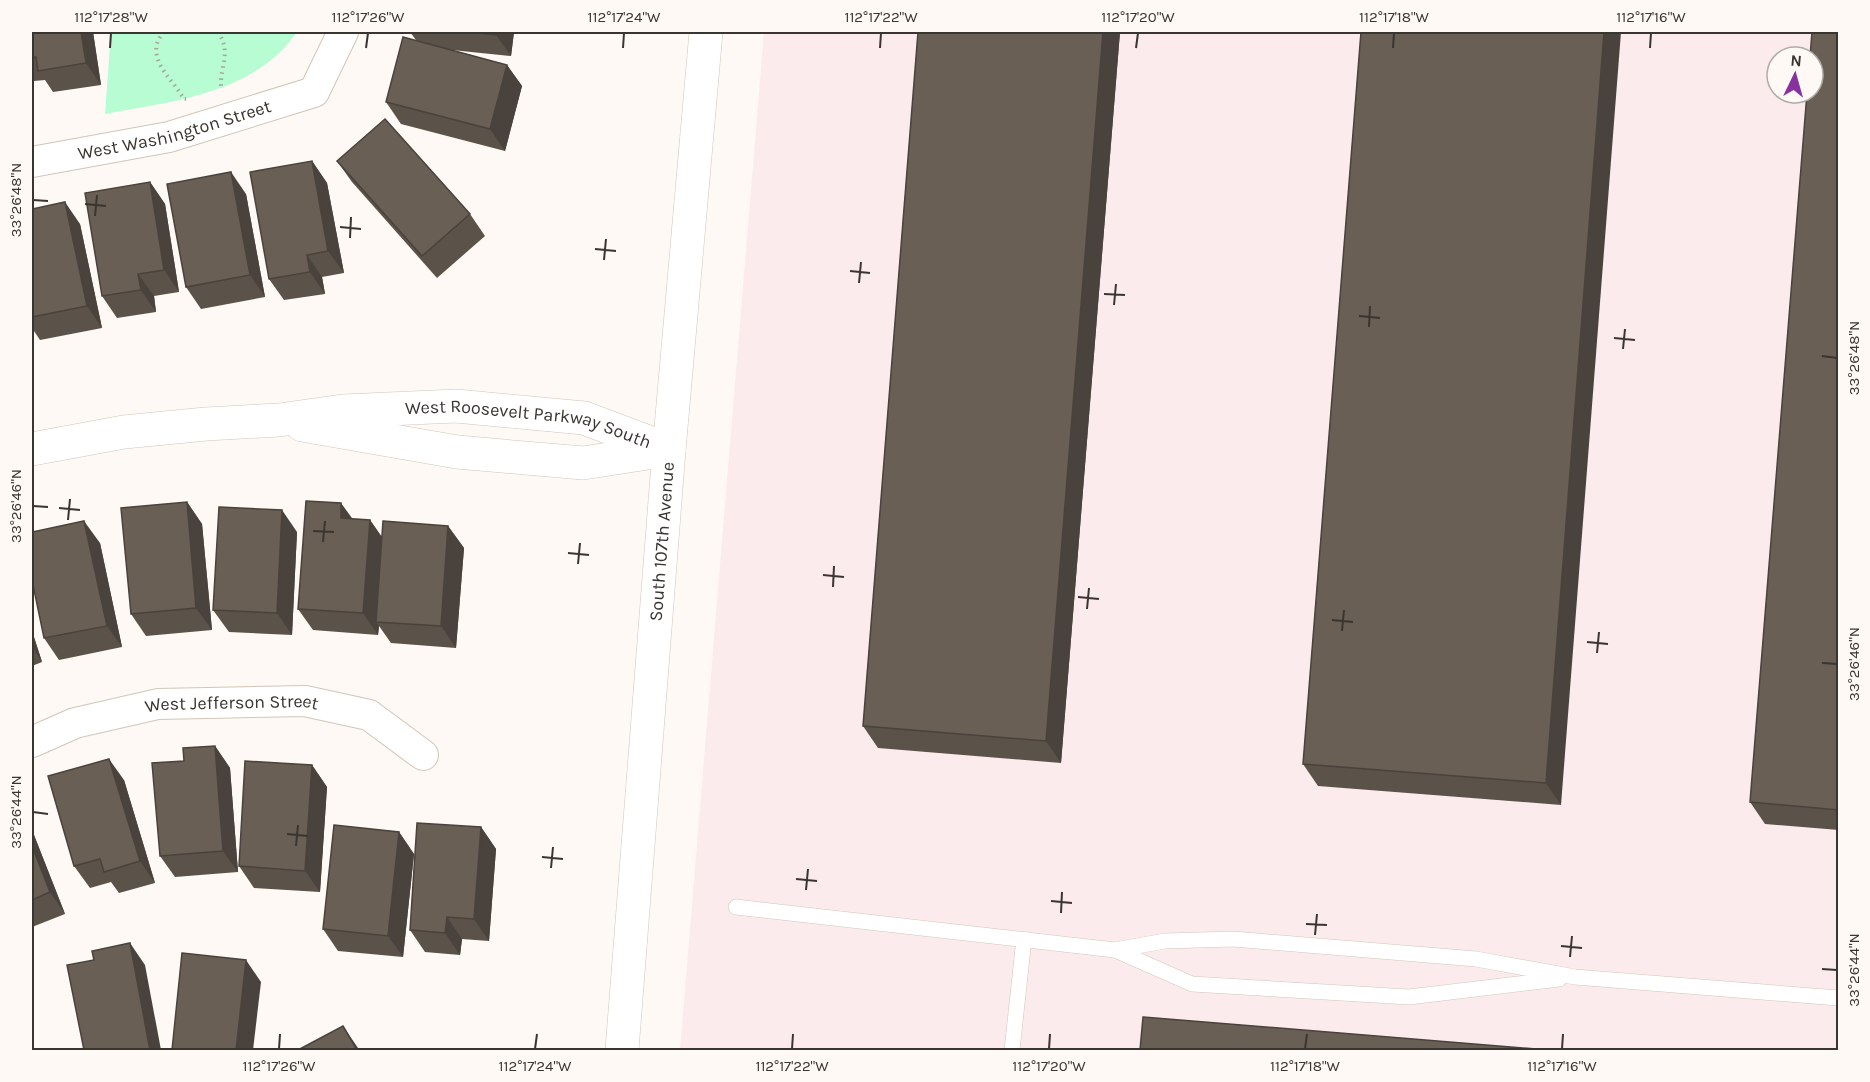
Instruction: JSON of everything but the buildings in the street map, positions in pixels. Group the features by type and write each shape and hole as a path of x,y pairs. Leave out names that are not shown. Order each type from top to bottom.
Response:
{"street":[{"name":"West Washington Street","path":"32,162 169,137 314,92 343,32"},
{"name":"South 107th Avenue","path":"622,1050 669,450 706,32"},
{"name":"West Roosevelt Parkway South","path":"32,449 124,432 279,420 344,411 456,406 584,418 669,450"},
{"name":"West Roosevelt Parkway South","path":"279,420 349,435 457,452 583,463 669,450"},
{"name":"West Jefferson Street","path":"32,742 75,723 158,704 305,701 369,715 423,755"}],"lane":[{"path":"736,907 1115,950 1192,984 1408,997 1575,977"},
{"path":"1012,1050 1024,939"},
{"path":"1115,950 1165,941 1233,939 1476,959 1575,977 1839,998"}],"path":[{"path":"164,32 156,48 157,61 176,84 184,99"},
{"path":"218,32 225,42 227,51 221,80"}],"shaded area":[{"path":"764,32 1838,32 1838,1050 680,1050"}],"green space":[{"path":"111,32 297,32 282,51 261,68 220,88 197,96 105,114"}]}
